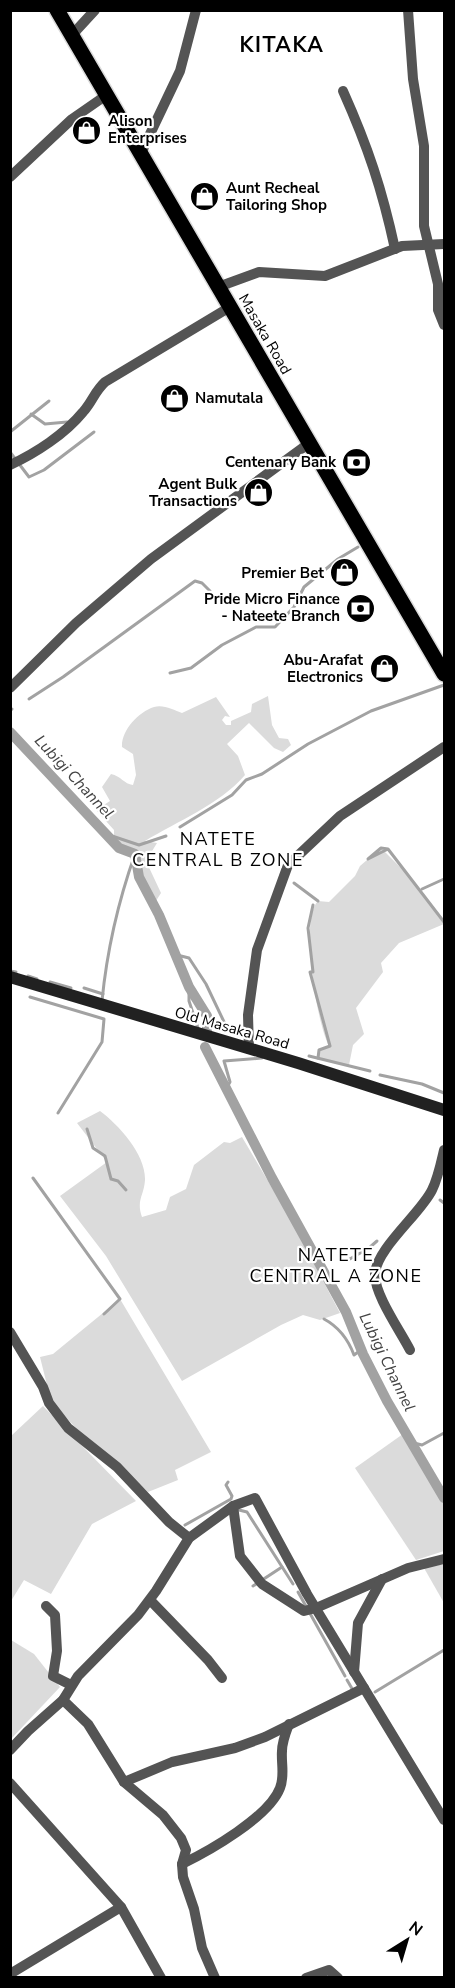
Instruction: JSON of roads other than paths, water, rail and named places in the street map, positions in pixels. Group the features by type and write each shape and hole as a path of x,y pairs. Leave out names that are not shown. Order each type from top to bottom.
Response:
{"main road":[{"name":"Masaka Road","path":"57,10 444,674"},
{"name":"Old Masaka Road","path":"10,977 444,1110"}],"street":[{"path":"72,35 95,10"},
{"path":"141,153 183,65 196,10"},
{"path":"408,10 413,79 424,146 424,226 438,284 438,310 444,325"},
{"path":"343,91 365,140 382,189 395,249"},
{"path":"10,177 72,119 108,94"},
{"path":"218,287 259,272 303,276 334,274 395,249 427,243 444,244"},
{"path":"10,465 29,456 82,413 95,392 105,382 230,307"},
{"path":"10,688 76,623 151,559 308,444"},
{"path":"249,1049 248,1015 257,950 288,865 340,816 444,747"},
{"path":"410,1350 377,1287 375,1275 377,1265 395,1238 432,1190 444,1150"},
{"path":"10,1332 43,1387 49,1403 68,1428 117,1467 169,1522 189,1538"},
{"path":"10,1750 63,1700 72,1685 150,1600 189,1538 233,1506 255,1498 316,1608 444,1820"},
{"path":"233,1506 240,1556 262,1584 304,1611 316,1608 408,1568 444,1559"},
{"path":"354,1672 358,1623 382,1579"},
{"path":"150,1600 208,1660 222,1678"},
{"path":"46,1606 56,1615 57,1651 52,1676 72,1685"},
{"path":"124,1782 172,1762 248,1743 311,1716 363,1688"},
{"path":"63,1700 88,1724 124,1782 163,1815 181,1838 186,1850 182,1864 183,1877 194,1909 202,1948 215,1977"},
{"path":"182,1864 203,1854 236,1831 260,1812 279,1790 282,1780 282,1749 289,1724"},
{"path":"10,1783 121,1907 161,1977"},
{"path":"10,1974 121,1907"},
{"path":"306,1977 329,1970 338,1977"}],"waterway":[{"path":"10,432 49,401"},
{"path":"31,414 45,424 67,422"},
{"path":"10,452 29,477 44,470 94,432"},
{"path":"170,673 191,668 222,645 256,627 275,627 294,607 304,587 338,559 358,547"},
{"path":"29,699 195,581 202,583 210,591"},
{"path":"180,827 232,795 246,780 262,774 308,744 371,711 444,685"},
{"name":"Lubigi Channel","path":"10,732 119,848 135,854 139,877 159,915 189,987 207,1016 207,1030"},
{"path":"109,835 139,845 166,836"},
{"path":"388,849 368,859 381,848 388,849 444,922"},
{"path":"102,1001 114,926 135,854"},
{"path":"422,889 444,879"},
{"path":"294,883 318,901"},
{"path":"313,905 308,928 313,972 310,972 330,1046 319,1050 318,1058"},
{"path":"177,955 189,958 206,984 226,1026"},
{"path":"10,971 16,972"},
{"path":"28,976 37,979"},
{"path":"50,982 71,988"},
{"path":"189,987 189,1001 198,1028"},
{"path":"84,988 103,994"},
{"path":"30,997 104,1019 102,1042 58,1113"},
{"name":"Lubigi Channel","path":"205,1047 272,1178 346,1312 363,1354 387,1401 444,1498"},
{"path":"309,1056 370,1071"},
{"path":"226,1089 230,1082 224,1061 262,1058"},
{"path":"380,1075 422,1084 444,1093"},
{"path":"87,1129 93,1148 105,1156 111,1179 118,1181 126,1190"},
{"path":"33,1178 120,1299 104,1314"},
{"path":"440,1200 444,1203"},
{"path":"348,1260 377,1241"},
{"path":"324,1319 342,1334 354,1355 361,1350"},
{"path":"410,1442 422,1445 444,1433"},
{"path":"185,1525 231,1499 232,1496 226,1485 228,1482"},
{"path":"239,1510 247,1512 293,1584"},
{"path":"253,1586 282,1567"},
{"path":"298,1592 345,1676"},
{"path":"375,1692 444,1650"},
{"path":"347,1680 354,1692"}],"place":[{"name":"Alison Enterprises","path":"87,130"},
{"name":"Aunt Recheal Tailoring Shop","path":"205,197"},
{"name":"Namutala","path":"174,398"},
{"name":"Centenary Bank","path":"357,462"},
{"name":"Agent Bulk Transactions","path":"258,493"},
{"name":"Premier Bet","path":"345,573"},
{"name":"Pride Micro Finance - Nateete Branch","path":"361,608"},
{"name":"Abu-Arafat Electronics","path":"384,669"}],"district":[{"name":"KITAKA","path":"282,45"},
{"name":"NATETE CENTRAL B ZONE","path":"218,849"},
{"name":"NATETE CENTRAL A ZONE","path":"336,1265"}]}
